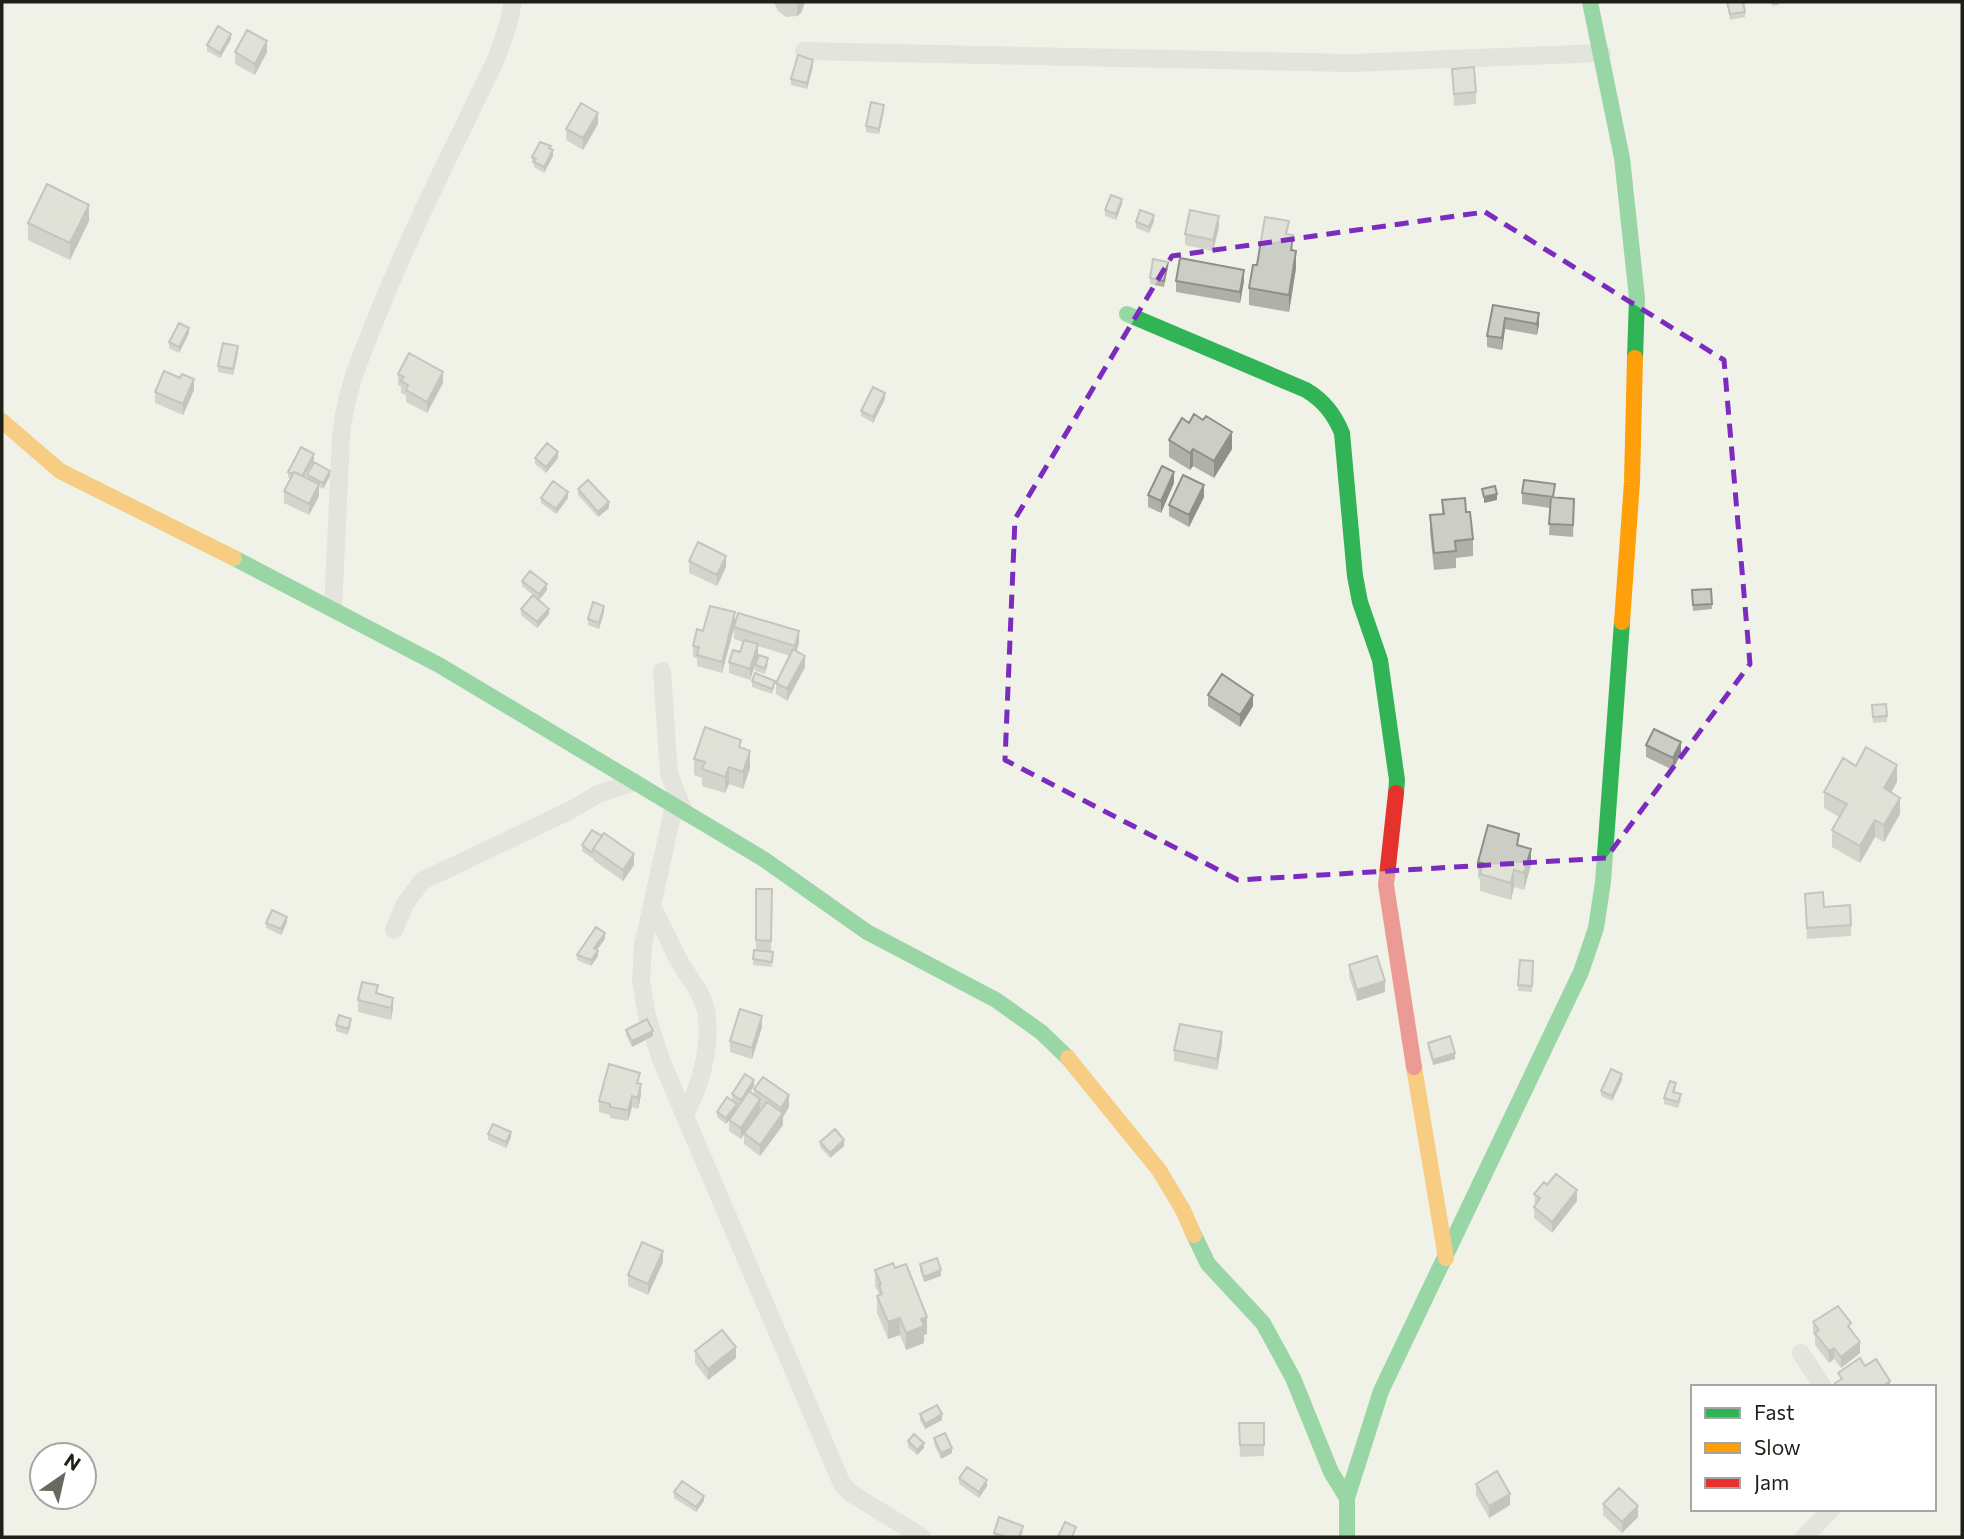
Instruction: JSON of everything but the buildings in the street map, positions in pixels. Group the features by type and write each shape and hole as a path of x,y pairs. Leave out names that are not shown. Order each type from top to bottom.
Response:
{"street":[{"path":"333,609 341,437 350,388 402,255 497,57 513,2"},
{"path":"1347,1537 1347,1498 1381,1391 1581,972 1596,928 1603,882 1632,482 1637,298 1622,158 1590,2"},
{"path":"804,51 1352,63 1602,52"},
{"path":"1127,314 1306,390 1322,399 1333,412 1342,433 1355,576 1360,602 1380,660 1397,780 1386,885 1389,914 1446,1258"},
{"path":"2,421 60,471 439,664 765,860 867,932 986,995 1041,1032 1077,1066 1173,1191 1208,1264 1263,1323 1293,1378 1331,1472 1347,1498"},
{"path":"662,671 668,774 679,809 643,946 641,982 647,1016 661,1060 842,1484 852,1494 922,1537"},
{"path":"394,930 405,904 422,881 569,811 598,794 634,782"},
{"path":"652,906 706,1011 706,1051 694,1100 684,1115"},
{"path":"1801,1353 1822,1385"},
{"path":"1804,1537 1830,1511"}],"highlighted area":[{"path":"1485,212 1724,360 1750,664 1606,858 1238,880 1005,760 1015,519 1172,256"}],"traffic: fast":[{"path":"1590,2 1622,158 1637,298 1635,358"},
{"path":"1127,314 1306,390 1323,403 1336,420 1342,433 1355,576 1360,602 1380,660 1397,780 1396,793"},
{"path":"234,558 439,665 765,860 867,932 996,1000 1041,1032 1068,1058"},
{"path":"1347,1537 1347,1498 1381,1391 1581,972 1596,928 1603,882 1622,622"},
{"path":"1194,1235 1208,1264 1263,1323 1293,1378 1331,1472 1347,1498"}],"traffic: slow":[{"path":"1622,622 1632,482 1635,358"},
{"path":"2,421 60,471 234,558"},
{"path":"1068,1058 1159,1170 1183,1210 1194,1235"},
{"path":"1414,1067 1446,1258"}],"traffic: jam":[{"path":"1396,793 1386,885 1414,1067"}]}
